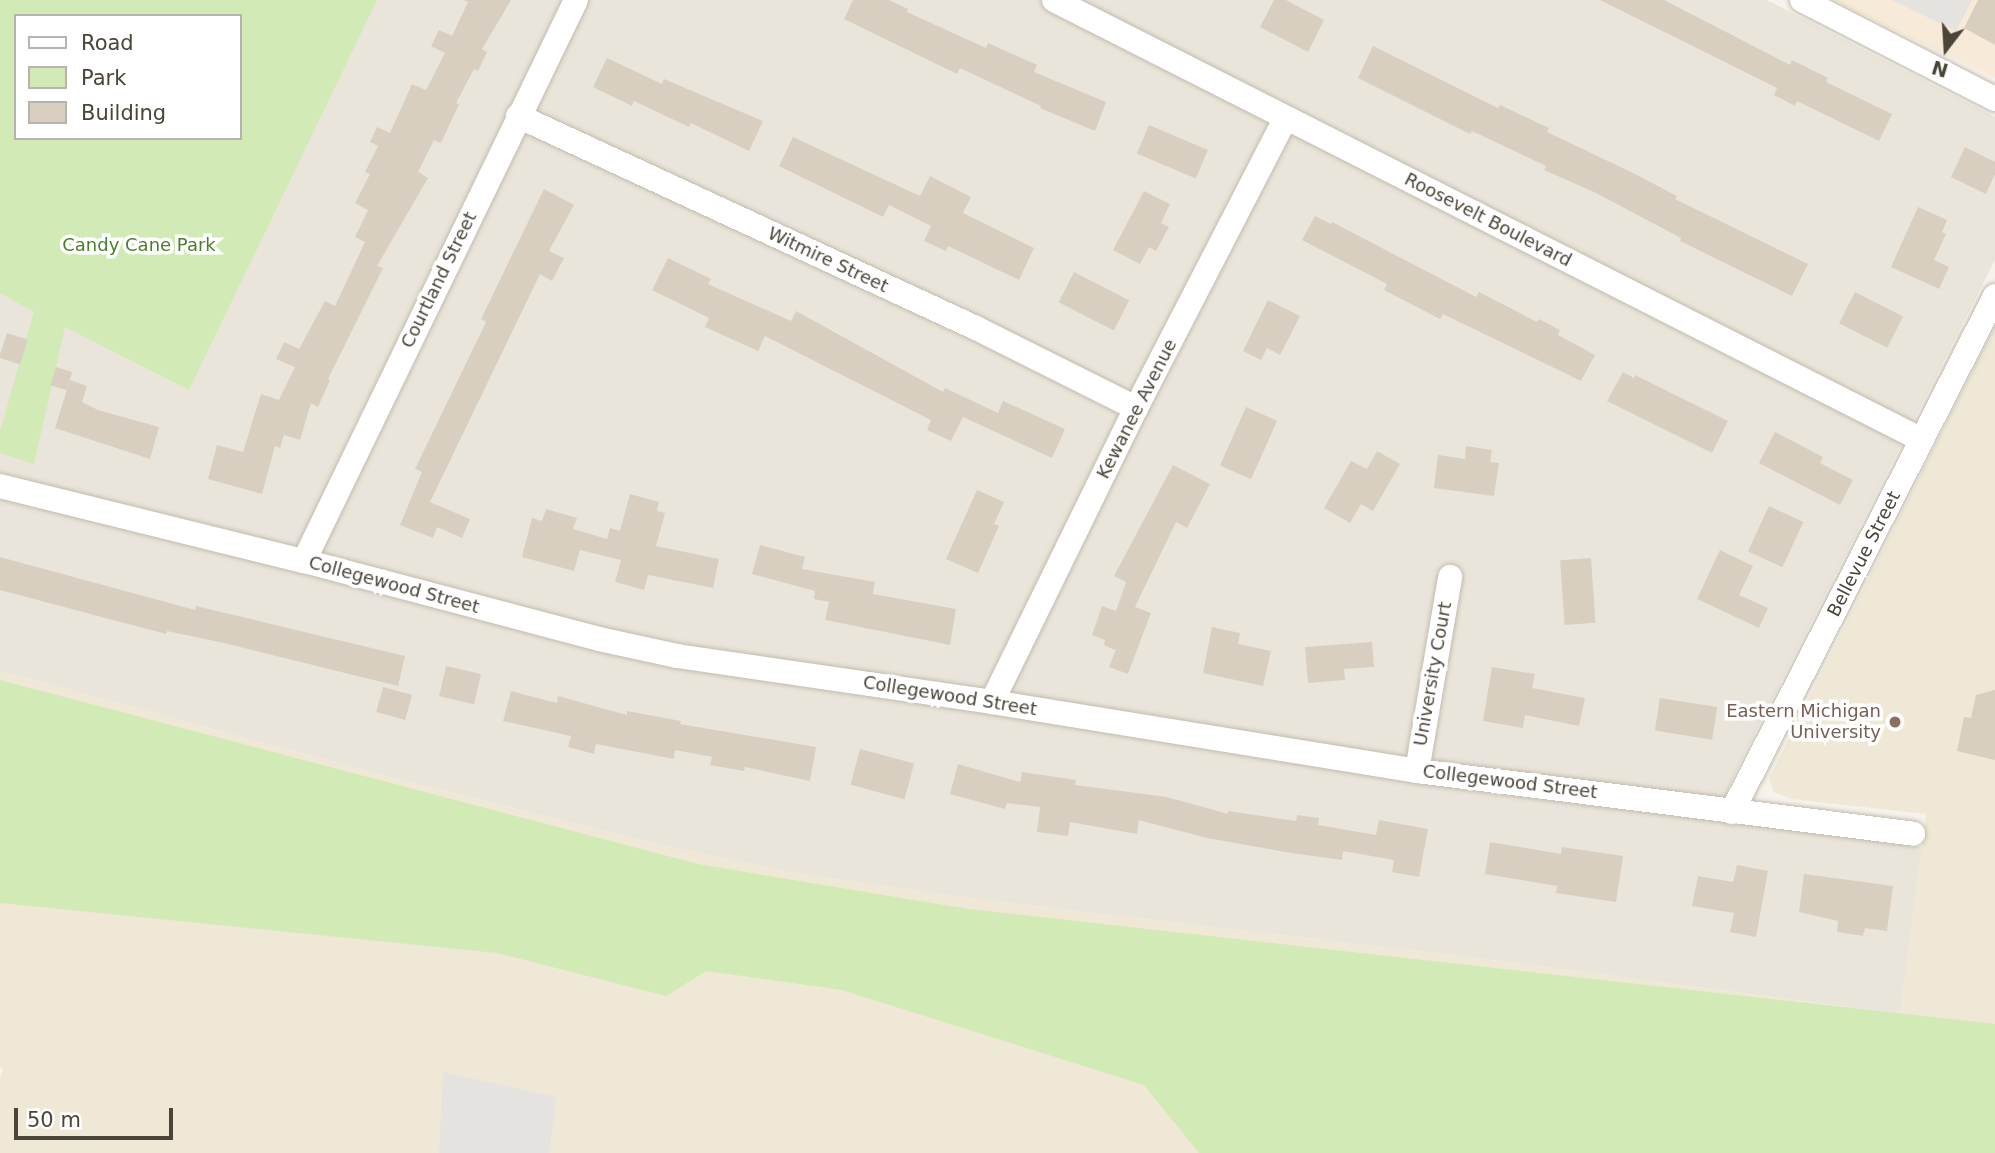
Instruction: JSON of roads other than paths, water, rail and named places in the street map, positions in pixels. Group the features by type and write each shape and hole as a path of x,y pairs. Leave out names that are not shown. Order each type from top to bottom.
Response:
{"street":[{"name":"Courtland Street","path":"304,561 576,0"},
{"name":"Roosevelt Boulevard","path":"1054,0 1922,440"},
{"path":"1802,0 1995,99"},
{"name":"Witmire Street","path":"518,116 976,328 1136,408"},
{"name":"Kewanee Avenue","path":"992,702 1136,408 1285,119"},
{"name":"Bellevue Street","path":"1732,812 1995,296"},
{"name":"Collegewood Street","path":"0,486 304,561 599,639 677,656 992,702 1417,771 1593,791 1732,812 1913,834"},
{"name":"University Court","path":"1417,771 1450,577"}],"place":[{"name":"Eastern Michigan University","path":"1895,722"}],"park label":[{"name":"Candy Cane Park","path":"139,245"}]}
